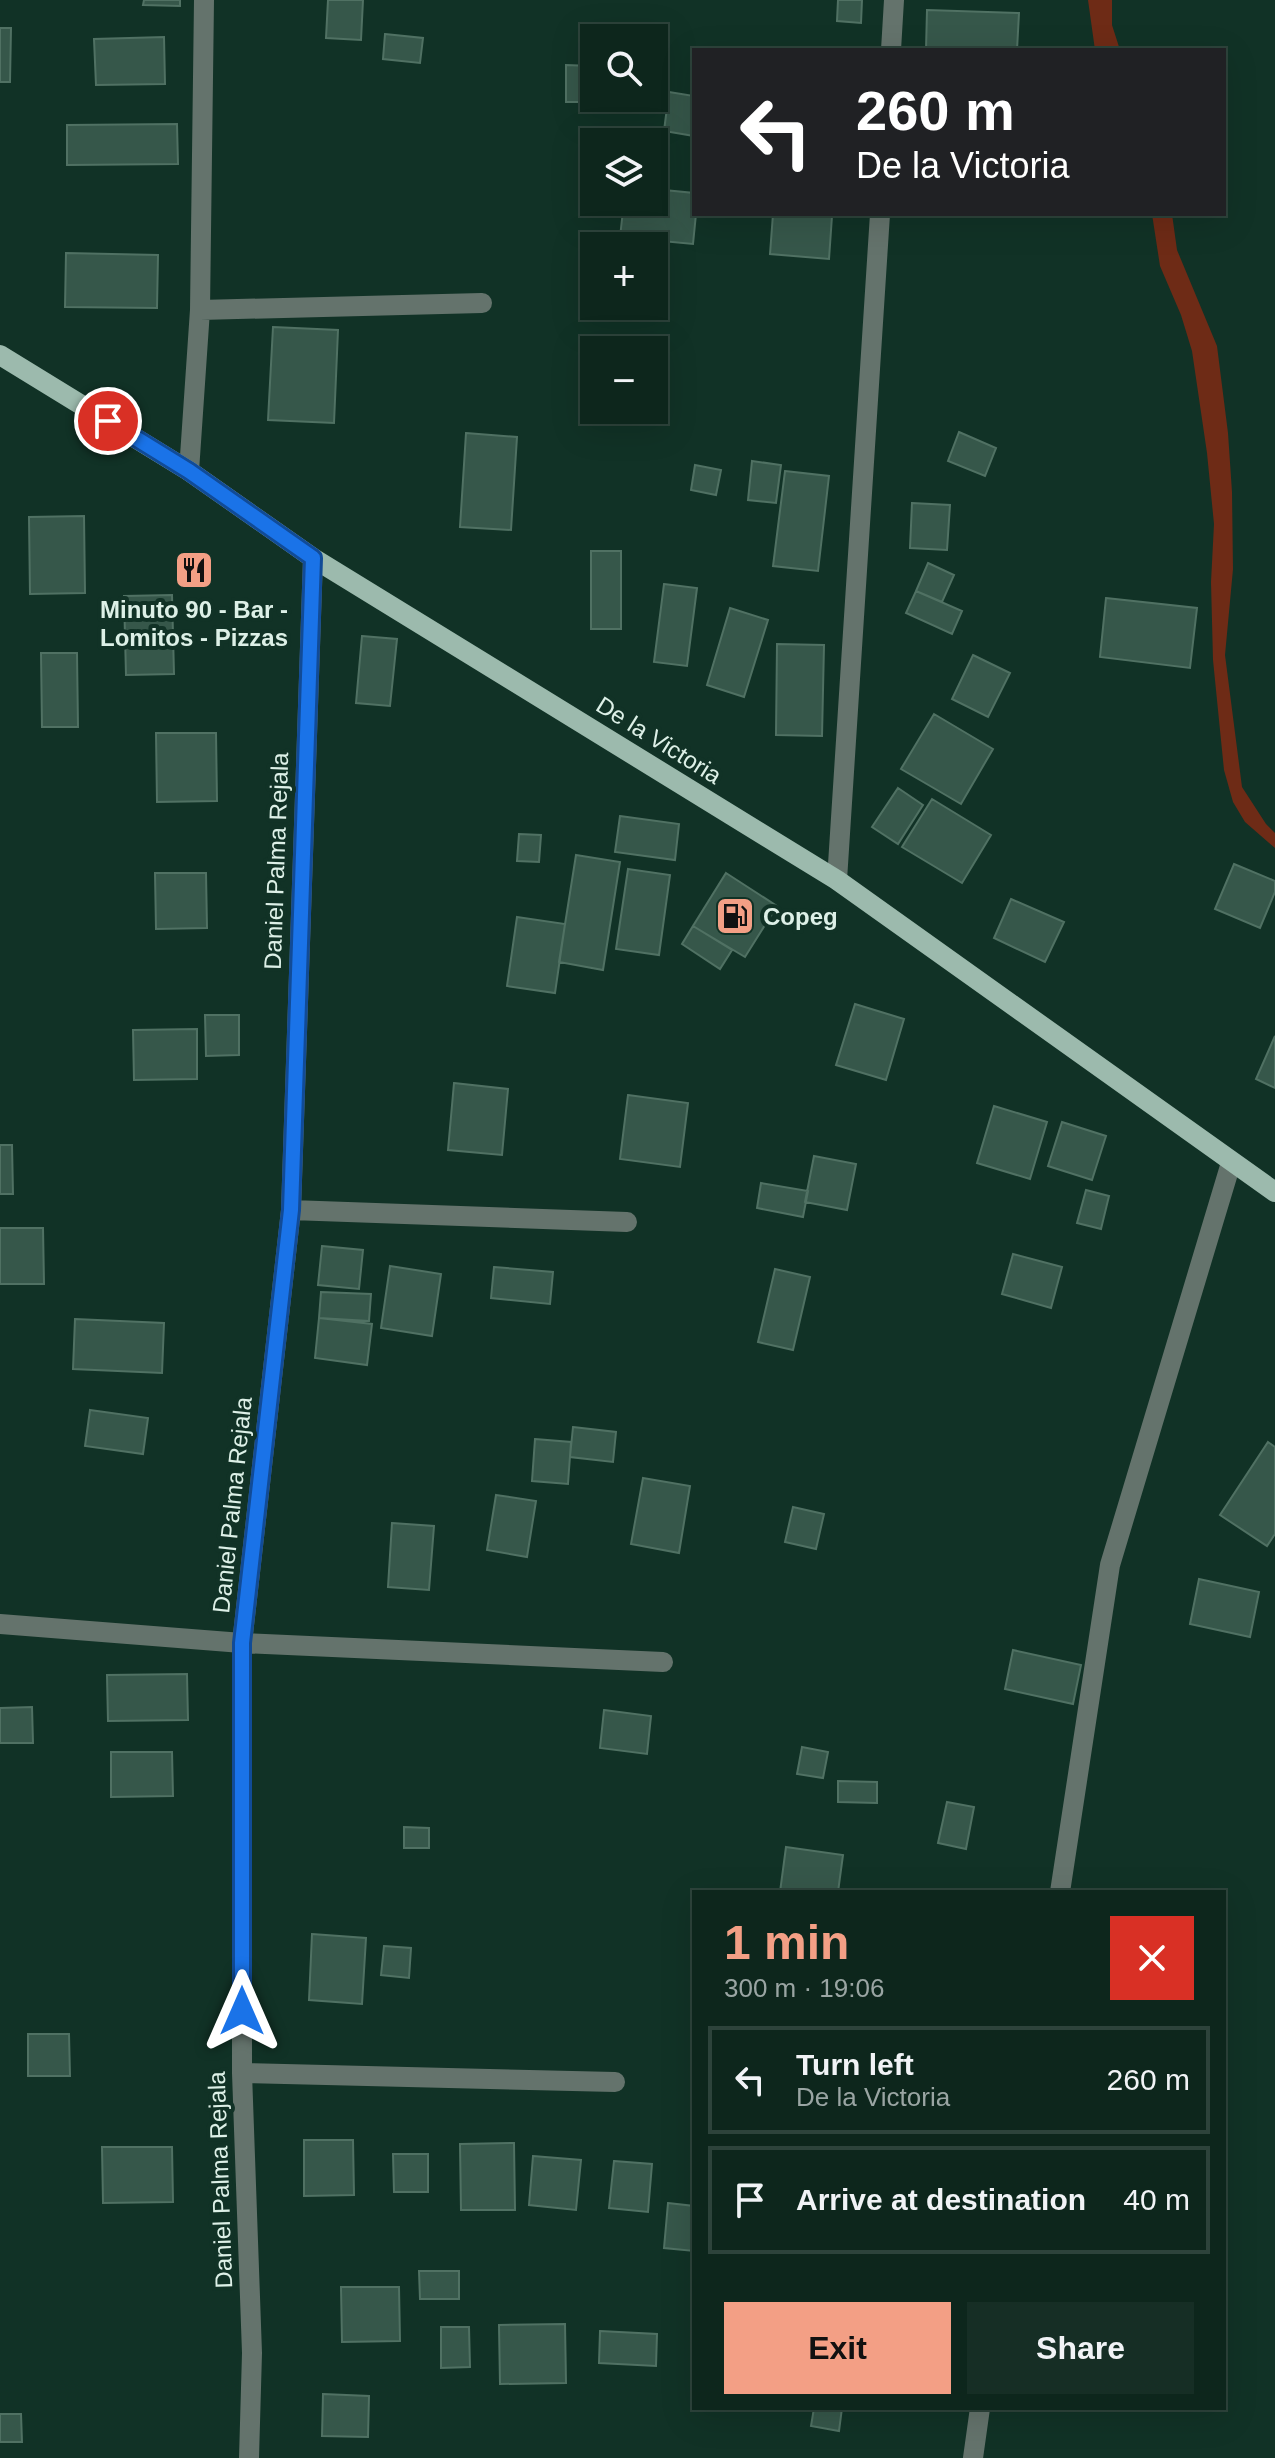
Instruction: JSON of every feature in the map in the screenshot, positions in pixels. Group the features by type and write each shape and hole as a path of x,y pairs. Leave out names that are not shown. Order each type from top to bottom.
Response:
{"main road":[{"name":"De la Victoria","path":"0,355 189,471 313,558 837,880 1275,1192"}],"street":[{"path":"189,471 200,310 204,0"},
{"path":"891,48 894,0"},
{"path":"837,880 880,216"},
{"path":"200,310 482,303"},
{"name":"Daniel Palma Rejala","path":"249,2458 252,2353 242,2073 242,1643 291,1210 313,558"},
{"path":"1060,1890 1110,1565 1231,1163"},
{"path":"291,1210 627,1222"},
{"path":"0,1624 242,1643 663,1662"},
{"path":"242,2073 615,2082"},
{"path":"973,2458 980,2410"}],"shaded area":[{"path":"1088,0 1112,0 1112,25 1119,48 1095,48"},
{"path":"1152,216 1172,216 1177,250 1217,346 1232,492 1233,569 1225,655 1242,787 1275,833 1275,848 1245,822 1233,802 1224,770 1213,660 1211,582 1214,524 1207,453 1192,351 1160,266"}],"building":[{"path":"144,0 180,0 180,6 143,5"},
{"path":"328,0 363,0 361,40 326,38"},
{"path":"838,0 862,0 861,23 837,21"},
{"path":"927,10 1019,13 1017,48 926,48"},
{"path":"0,28 11,28 10,82 0,82"},
{"path":"385,34 423,38 420,63 383,59"},
{"path":"164,37 165,84 96,85 94,39"},
{"path":"566,65 580,66 580,102 566,102"},
{"path":"669,92 692,96 692,136 668,132 668,128 664,128"},
{"path":"177,124 178,164 67,165 67,125"},
{"path":"668,190 692,193 692,216 696,216 693,244 668,242 668,232 621,232 622,216 668,216"},
{"path":"773,216 832,216 829,259 770,254"},
{"path":"66,253 158,255 157,308 65,307"},
{"path":"273,327 338,330 334,423 268,420"},
{"path":"959,432 996,448 985,476 948,461"},
{"path":"466,433 517,437 511,530 460,527"},
{"path":"752,461 781,465 776,503 748,500"},
{"path":"695,465 721,470 716,495 691,490"},
{"path":"785,471 829,476 818,571 773,566"},
{"path":"912,503 950,505 947,550 910,548"},
{"path":"84,516 85,593 30,594 29,517"},
{"path":"591,551 621,551 621,629 591,629"},
{"path":"928,563 954,575 942,602 916,591"},
{"path":"664,584 697,588 687,666 654,662"},
{"path":"916,591 962,611 952,634 906,613"},
{"path":"172,595 174,674 126,675 124,596"},
{"path":"1106,598 1197,608 1190,668 1100,657"},
{"path":"730,608 768,620 744,697 707,685"},
{"path":"362,636 397,639 390,706 356,703"},
{"path":"777,644 824,645 822,736 776,735"},
{"path":"41,653 77,653 78,727 42,727"},
{"path":"973,655 1010,673 988,717 952,699"},
{"path":"934,714 993,749 961,804 901,769"},
{"path":"156,733 216,733 217,801 157,802"},
{"path":"898,788 923,805 898,844 872,827"},
{"path":"932,799 991,835 962,883 902,847"},
{"path":"620,816 679,824 675,860 615,852"},
{"path":"519,834 541,835 539,862 517,861"},
{"path":"576,855 620,862 603,970 559,962"},
{"path":"1234,864 1275,881 1275,892 1260,928 1215,909"},
{"path":"628,869 670,875 659,955 616,949"},
{"path":"155,873 206,873 207,928 156,929"},
{"name":"Copeg","path":"726,873 777,906 745,957 693,926"},
{"path":"1011,899 1064,922 1045,962 994,938"},
{"path":"517,917 565,924 555,993 507,986"},
{"path":"693,926 732,950 720,969 682,944"},
{"path":"855,1004 904,1019 886,1080 836,1065"},
{"path":"205,1015 239,1015 239,1055 206,1056"},
{"path":"197,1029 197,1079 134,1080 133,1030"},
{"path":"1275,1036 1275,1088 1256,1079"},
{"path":"454,1083 508,1089 502,1155 448,1150"},
{"path":"628,1095 688,1103 680,1167 620,1159"},
{"path":"994,1106 1047,1122 1030,1179 977,1163"},
{"path":"1062,1122 1106,1136 1092,1180 1048,1166"},
{"path":"0,1145 12,1145 13,1194 0,1194"},
{"path":"814,1156 856,1164 847,1210 805,1202"},
{"path":"761,1183 808,1191 803,1217 757,1208"},
{"path":"1086,1190 1109,1196 1101,1229 1077,1223"},
{"path":"0,1228 43,1228 44,1284 0,1284"},
{"path":"322,1246 363,1250 359,1289 318,1285"},
{"path":"1013,1254 1062,1267 1051,1308 1002,1294"},
{"path":"390,1266 441,1274 432,1336 381,1328"},
{"path":"494,1267 553,1272 550,1304 491,1298"},
{"path":"775,1269 810,1277 793,1350 758,1342"},
{"path":"321,1292 371,1294 369,1321 319,1318"},
{"path":"319,1318 372,1324 367,1365 315,1358"},
{"path":"75,1319 164,1323 162,1373 73,1369"},
{"path":"90,1410 148,1418 143,1454 85,1446"},
{"path":"573,1427 616,1432 613,1462 570,1457"},
{"path":"535,1439 571,1442 568,1484 532,1481"},
{"path":"1268,1442 1275,1447 1275,1534 1267,1546 1220,1515"},
{"path":"643,1478 690,1486 679,1553 631,1544"},
{"path":"496,1495 536,1501 527,1557 487,1550"},
{"path":"793,1507 824,1514 816,1549 785,1542"},
{"path":"392,1523 434,1526 429,1590 388,1587"},
{"path":"1199,1579 1259,1592 1250,1637 1190,1624"},
{"path":"1013,1650 1081,1665 1073,1704 1005,1689"},
{"path":"187,1674 188,1720 108,1721 107,1675"},
{"path":"32,1707 33,1743 0,1743 0,1708"},
{"path":"604,1710 651,1716 647,1754 600,1748"},
{"path":"802,1747 828,1752 823,1778 797,1774"},
{"path":"111,1752 172,1752 173,1796 111,1797"},
{"path":"838,1781 877,1782 877,1803 838,1802"},
{"path":"947,1802 974,1807 966,1849 938,1843"},
{"path":"404,1827 429,1828 429,1848 404,1848"},
{"path":"786,1847 843,1855 838,1890 780,1890"},
{"path":"312,1934 366,1938 362,2004 309,2000"},
{"path":"384,1946 411,1948 409,1978 381,1975"},
{"path":"28,2034 69,2034 70,2076 28,2076"},
{"path":"304,2140 353,2140 354,2195 304,2196"},
{"path":"514,2143 515,2210 461,2210 460,2144"},
{"path":"102,2147 172,2147 173,2202 103,2203"},
{"path":"393,2154 428,2154 428,2192 394,2192"},
{"path":"533,2156 581,2160 576,2210 529,2205"},
{"path":"614,2161 652,2164 648,2212 609,2208"},
{"path":"668,2203 692,2206 692,2251 664,2248"},
{"path":"419,2271 459,2271 459,2299 420,2299"},
{"path":"341,2287 399,2287 400,2341 342,2342"},
{"path":"565,2324 566,2383 500,2384 499,2325"},
{"path":"441,2327 469,2327 470,2367 441,2368"},
{"path":"600,2331 657,2334 656,2366 599,2363"},
{"path":"323,2394 369,2396 368,2437 322,2436"},
{"path":"814,2410 842,2410 839,2431 811,2426"},
{"path":"0,2414 21,2414 22,2442 0,2442"}],"place":[{"name":"Minuto 90 - Bar - Lomitos - Pizzas","path":"194,570"},
{"name":"Copeg","path":"735,916"}],"route":[{"path":"108,421 189,471 313,558 291,1210 242,1643 242,2011"}]}
